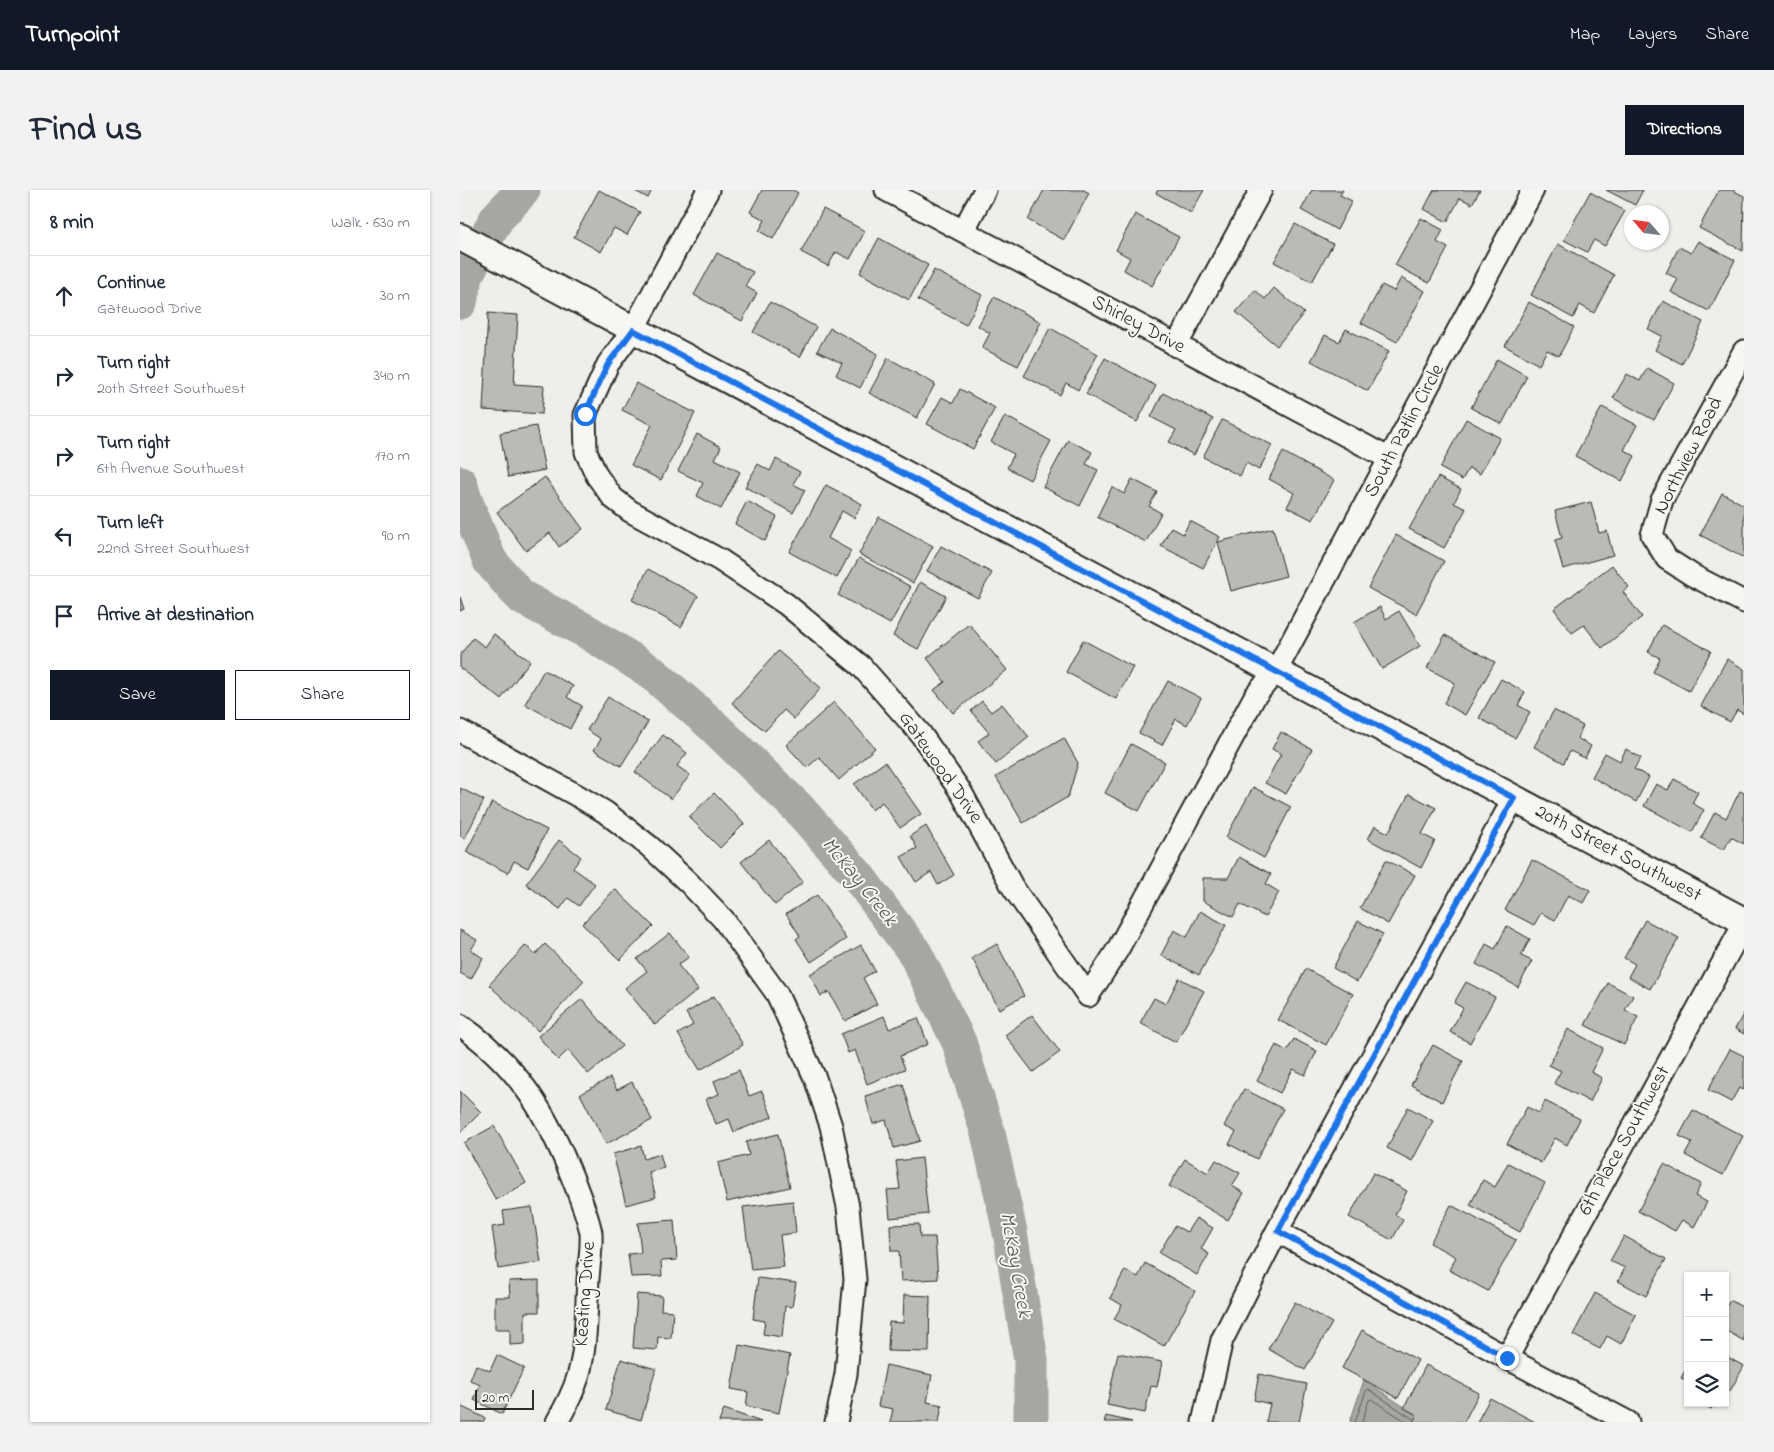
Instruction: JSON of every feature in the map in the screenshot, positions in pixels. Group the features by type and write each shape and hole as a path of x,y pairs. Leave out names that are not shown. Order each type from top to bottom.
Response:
{"street":[{"path":"633,330 708,190"},
{"name":"Shirley Drive","path":"886,190 1390,459"},
{"path":"963,231 985,190"},
{"path":"1176,346 1261,190"},
{"name":"South Patlin Circle","path":"1276,671 1533,190"},
{"name":"20th Street Southwest","path":"460,237 1514,798 1744,923"},
{"name":"Gatewood Drive","path":"633,330 608,364 585,414 586,452 597,476 613,498 630,511 720,560 786,604 861,666 920,733 961,792 1012,886 1088,996 1118,949 1255,696 1276,671"},
{"name":"Northview Road","path":"1744,351 1662,500 1652,536 1667,558 1744,602"},
{"path":"460,730 605,812 649,846 689,883 722,919 777,994 815,1078 831,1126 848,1207 855,1279 846,1374 836,1422"},
{"path":"1203,1422 1222,1340 1278,1231 1514,798"},
{"name":"6th Place Southwest","path":"1507,1358 1744,923"},
{"name":"Keating Drive","path":"460,1025 482,1040 509,1067 530,1093 557,1140 579,1195 591,1234 584,1346 578,1377 569,1401 557,1422"},
{"path":"1278,1231 1507,1358 1628,1422"}],"water":[{"path":"1364,1380 1427,1422 1350,1422"}],"building":[{"path":"599,190 640,212 627,235 614,228 601,252 574,237"},
{"path":"633,190 652,190 648,198"},
{"path":"762,190 793,190 798,193 773,239 759,231 765,220 750,212"},
{"path":"1044,190 1084,190 1089,193 1064,240 1028,220"},
{"path":"1158,190 1204,190 1191,213 1156,193"},
{"path":"1312,190 1343,190 1340,195 1352,201 1337,230 1301,210"},
{"path":"1434,190 1480,190 1472,204 1460,198 1447,222 1424,209"},
{"path":"1606,190 1643,190 1635,205"},
{"path":"1719,190 1732,190 1744,196 1743,251 1699,228"},
{"path":"1590,192 1624,210 1605,246 1594,240 1587,252 1564,240"},
{"path":"823,209 865,231 850,259 836,252 828,266 801,252"},
{"path":"1135,214 1179,237 1152,286 1124,270 1130,258 1116,250"},
{"path":"1421,218 1443,230 1437,242 1448,248 1429,283 1395,265"},
{"path":"1295,224 1333,244 1312,282 1274,262"},
{"path":"879,238 928,265 909,300 860,273"},
{"path":"1698,241 1735,260 1709,311 1671,292 1678,279 1666,273 1679,247 1691,253"},
{"path":"1558,244 1614,275 1594,313 1580,305 1573,318 1531,295"},
{"path":"717,253 753,272 745,286 757,293 742,321 694,295"},
{"path":"934,270 982,295 966,325 918,300"},
{"path":"1401,278 1425,291 1397,342 1361,323 1382,285 1394,291"},
{"path":"1274,288 1304,313 1277,346 1236,312 1255,290 1265,299"},
{"path":"994,297 1041,322 1018,366 982,348 990,333 978,326"},
{"path":"1663,301 1703,322 1682,364 1655,350 1662,336 1648,329"},
{"path":"770,302 816,327 800,357 753,332"},
{"path":"1529,302 1574,327 1559,356 1547,350 1539,365 1505,346"},
{"path":"488,313 518,315 514,384 544,386 542,414 483,410"},
{"path":"830,328 878,354 860,388 836,375 842,363 817,351"},
{"path":"1050,328 1098,354 1078,390 1066,383 1060,395 1024,376"},
{"path":"1346,329 1389,351 1368,391 1311,361 1325,335 1339,342"},
{"path":"888,358 935,384 917,418 869,393"},
{"path":"1105,358 1156,386 1137,422 1086,394"},
{"path":"1497,359 1527,376 1502,424 1471,408"},
{"path":"1647,368 1674,383 1654,420 1613,398 1627,374 1640,381"},
{"path":"636,383 695,413 661,480 631,465 652,425 622,410"},
{"path":"960,389 995,408 973,449 927,424 942,397 953,403"},
{"path":"1163,393 1213,419 1194,455 1169,442 1176,430 1151,417"},
{"path":"1602,407 1637,425 1624,450 1635,456 1622,481 1575,456"},
{"path":"1005,416 1051,441 1030,480 1007,468 1014,454 991,442"},
{"path":"1466,419 1500,438 1480,474 1469,468 1462,480 1440,468"},
{"path":"1222,420 1272,445 1259,470 1246,463 1240,476 1203,457"},
{"path":"536,426 545,470 508,477 500,433"},
{"path":"697,434 721,447 715,459 740,472 721,509 697,496 703,483 678,471"},
{"path":"1068,440 1092,452 1086,464 1098,470 1080,506 1043,487"},
{"path":"1283,452 1334,480 1313,520 1287,507 1294,493 1269,479"},
{"path":"776,459 800,472 793,484 805,490 793,513 745,487 758,464 770,471"},
{"path":"545,477 583,529 559,547 550,533 526,551 497,512"},
{"path":"1438,477 1461,489 1454,503 1466,509 1444,548 1409,529"},
{"path":"1132,479 1157,492 1149,506 1161,513 1146,542 1097,517 1112,487 1124,494"},
{"path":"826,485 862,504 854,518 842,511 828,538 851,551 837,578 789,552"},
{"path":"1722,493 1744,505 1744,558 1700,535"},
{"path":"747,501 777,517 765,541 735,524"},
{"path":"1591,502 1599,533 1607,531 1613,555 1563,569 1555,540 1562,538 1555,511"},
{"path":"879,517 933,546 913,583 859,554"},
{"path":"1190,521 1220,537 1203,568 1161,546 1171,527 1183,534"},
{"path":"1273,528 1286,576 1231,591 1218,542"},
{"path":"1396,535 1444,561 1416,614 1368,588"},
{"path":"941,546 992,573 978,598 927,571"},
{"path":"859,558 911,587 890,624 838,595"},
{"path":"1612,565 1629,587 1623,592 1642,617 1602,648 1584,625 1572,633 1554,609"},
{"path":"648,569 698,596 681,627 632,600"},
{"path":"920,582 946,596 918,649 893,636"},
{"path":"460,597 464,609 460,611"},
{"path":"1380,607 1386,619 1399,611 1420,646 1382,669 1354,622"},
{"path":"969,624 1007,670 953,713 934,690 945,682 927,658"},
{"path":"1662,625 1711,651 1689,691 1653,672 1660,658 1648,652"},
{"path":"494,634 530,661 501,699 460,668 460,655 473,638 485,647"},
{"path":"1445,635 1495,662 1465,715 1444,703 1455,683 1427,668"},
{"path":"1083,640 1133,667 1116,699 1066,672"},
{"path":"778,651 821,688 794,719 784,710 765,731 732,703"},
{"path":"1727,659 1744,669 1744,714 1737,710 1730,722 1701,706"},
{"path":"544,670 573,686 567,697 582,706 570,729 525,704"},
{"path":"1501,679 1525,692 1518,705 1530,712 1515,738 1479,718"},
{"path":"1168,681 1201,698 1187,725 1176,719 1162,745 1139,733"},
{"path":"608,697 648,722 621,766 594,750 601,739 587,730"},
{"path":"982,701 991,712 1002,704 1029,737 996,764 978,741 989,733 971,711"},
{"path":"834,702 875,748 839,780 819,757 807,768 786,745"},
{"path":"1554,710 1583,726 1577,738 1591,746 1585,758 1570,751 1564,763 1534,747"},
{"path":"1281,732 1312,749 1286,794 1265,783 1281,754 1272,749"},
{"path":"663,735 687,753 677,766 690,775 671,799 635,772"},
{"path":"1064,738 1078,763 1068,797 1023,823 996,777"},
{"path":"1131,744 1165,762 1139,811 1105,793"},
{"path":"1626,749 1641,758 1634,769 1649,777 1636,802 1592,777 1605,753 1620,761"},
{"path":"885,762 921,814 900,828 882,802 872,810 854,784"},
{"path":"1674,779 1698,792 1692,803 1704,810 1692,832 1644,806 1656,784 1668,790"},
{"path":"1253,787 1291,807 1264,858 1226,837"},
{"path":"460,788 484,800 465,838 460,836"},
{"path":"1740,791 1744,793 1744,844 1731,837 1724,850 1701,838 1715,812 1726,818"},
{"path":"714,793 744,824 720,848 689,817"},
{"path":"1409,794 1436,808 1422,834 1435,841 1421,868 1368,839 1375,826 1388,833"},
{"path":"492,802 547,830 528,868 514,861 508,873 466,852"},
{"path":"926,826 954,875 938,885 931,872 916,882 901,857 917,848 910,836"},
{"path":"559,840 581,857 573,868 595,884 579,906 568,898 560,909 526,884"},
{"path":"769,840 803,882 775,905 741,862"},
{"path":"1239,857 1271,874 1266,884 1279,892 1265,917 1240,904 1233,917 1203,901 1203,878 1228,878"},
{"path":"1386,860 1415,875 1388,924 1360,908"},
{"path":"1532,860 1590,890 1583,903 1568,895 1555,920 1541,913 1534,925 1505,910"},
{"path":"615,889 653,926 620,960 582,924"},
{"path":"817,895 846,939 811,962 796,939 800,936 786,914"},
{"path":"1200,911 1226,925 1199,975 1161,955 1174,930 1187,937"},
{"path":"1645,920 1679,938 1650,989 1628,977 1635,964 1624,958"},
{"path":"1358,921 1383,934 1357,982 1333,968"},
{"path":"1507,926 1530,939 1521,956 1532,961 1518,987 1476,964 1486,944 1495,949"},
{"path":"460,930 477,940 471,950 483,958 471,979 460,973"},
{"path":"670,933 689,957 678,965 698,990 655,1025 625,988 647,971 637,959"},
{"path":"545,944 584,981 538,1031 489,985 526,945 535,955"},
{"path":"997,944 1024,996 999,1009 972,958"},
{"path":"861,945 875,971 863,978 877,1004 845,1021 829,992 821,996 810,974"},
{"path":"1306,969 1353,994 1326,1045 1278,1020"},
{"path":"1179,978 1204,991 1176,1042 1140,1023 1154,998 1166,1004"},
{"path":"1466,982 1495,997 1470,1043 1450,1032 1463,1008 1454,1003"},
{"path":"1608,983 1633,996 1625,1010 1638,1017 1624,1045 1585,1025"},
{"path":"714,996 743,1045 700,1070 678,1034 693,1025 686,1013"},
{"path":"582,999 622,1046 588,1074 568,1050 558,1060 538,1036"},
{"path":"1744,1013 1744,1034 1735,1029"},
{"path":"1032,1015 1060,1052 1033,1072 1005,1035"},
{"path":"884,1016 889,1029 918,1018 928,1044 900,1056 905,1069 867,1084 855,1050 848,1053 841,1034"},
{"path":"1568,1029 1603,1048 1591,1072 1602,1078 1590,1102 1554,1083 1561,1071 1549,1065"},
{"path":"1294,1039 1317,1051 1305,1075 1293,1069 1280,1093 1257,1081 1276,1045 1287,1051"},
{"path":"1433,1045 1463,1061 1442,1102 1411,1085"},
{"path":"1730,1049 1744,1056 1744,1090 1739,1088 1731,1102 1708,1090"},
{"path":"739,1070 749,1096 762,1091 772,1117 734,1132 729,1119 716,1124 706,1099 719,1094 714,1081"},
{"path":"610,1078 617,1090 632,1082 652,1120 606,1144 580,1094"},
{"path":"903,1084 920,1141 894,1148 886,1120 873,1124 865,1096"},
{"path":"1244,1089 1283,1109 1257,1159 1229,1144 1236,1132 1224,1126"},
{"path":"460,1091 481,1112 460,1133"},
{"path":"1545,1101 1580,1119 1567,1145 1555,1138 1541,1163 1507,1144 1527,1107 1539,1113"},
{"path":"1408,1107 1433,1121 1412,1161 1387,1148"},
{"path":"1693,1110 1743,1136 1723,1175 1685,1155 1692,1142 1679,1136"},
{"path":"494,1126 526,1183 496,1200 464,1143"},
{"path":"778,1134 790,1187 727,1202 718,1163 749,1155 746,1142"},
{"path":"641,1146 644,1159 660,1154 664,1168 649,1172 656,1197 626,1205 613,1154"},
{"path":"922,1158 928,1214 890,1218 887,1190 900,1189 896,1161"},
{"path":"1185,1159 1208,1173 1216,1160 1240,1173 1232,1186 1244,1193 1228,1220 1169,1186"},
{"path":"1508,1163 1545,1183 1520,1232 1470,1205 1483,1180 1495,1187"},
{"path":"1664,1164 1701,1184 1695,1196 1707,1202 1694,1227 1682,1220 1675,1231 1638,1211"},
{"path":"1373,1173 1407,1191 1395,1215 1403,1220 1392,1240 1349,1217"},
{"path":"793,1201 796,1233 780,1235 784,1267 751,1270 743,1207"},
{"path":"1451,1205 1516,1240 1488,1291 1449,1270 1456,1257 1430,1243"},
{"path":"532,1207 541,1262 498,1269 492,1227 505,1225 503,1211"},
{"path":"1196,1218 1213,1228 1201,1249 1209,1254 1197,1275 1159,1253 1175,1226 1187,1232"},
{"path":"674,1220 677,1260 661,1261 662,1276 631,1277 628,1254 641,1253 638,1223"},
{"path":"919,1224 920,1237 935,1237 938,1279 901,1281 899,1251 891,1251 890,1225"},
{"path":"1624,1236 1666,1259 1646,1296 1618,1281 1625,1268 1610,1261"},
{"path":"1145,1263 1195,1291 1164,1346 1114,1319 1122,1305 1110,1298 1125,1270 1138,1277"},
{"path":"758,1278 796,1283 792,1307 785,1306 782,1337 763,1334 765,1321 753,1319"},
{"path":"539,1280 539,1312 525,1312 525,1344 510,1345 510,1329 495,1329 495,1297 510,1297 509,1281"},
{"path":"1595,1293 1636,1315 1621,1344 1607,1336 1600,1349 1573,1335"},
{"path":"637,1294 662,1296 661,1310 673,1311 671,1338 658,1337 657,1350 633,1348"},
{"path":"904,1295 930,1296 929,1352 888,1351 889,1322 903,1323"},
{"path":"1730,1300 1742,1307 1744,1304 1744,1341 1729,1332"},
{"path":"1295,1302 1332,1323 1305,1370 1268,1349"},
{"path":"1362,1330 1418,1360 1398,1398 1342,1368"},
{"path":"739,1345 790,1355 779,1413 746,1406 748,1392 731,1389"},
{"path":"1118,1353 1162,1362 1157,1387 1151,1386 1145,1413 1107,1405"},
{"path":"497,1355 524,1368 502,1414 474,1400 480,1385 470,1380 476,1365 490,1371"},
{"path":"1729,1358 1744,1366 1729,1390"},
{"path":"621,1359 656,1369 641,1420 606,1410"},
{"path":"886,1365 932,1375 927,1402 942,1405 939,1422 890,1422 893,1409 878,1406"},
{"path":"1426,1365 1479,1393 1464,1422 1413,1422 1417,1415 1404,1408"},
{"path":"1259,1374 1307,1384 1299,1422 1266,1422 1270,1404 1254,1400"},
{"path":"1490,1398 1535,1422 1477,1422"},
{"path":"460,1406 485,1418 483,1422 460,1422"},
{"path":"724,1409 761,1422 719,1422"},
{"path":"1106,1416 1132,1422 1104,1422"}],"waterway":[{"name":"McKay Creek","path":"460,302 467,273 497,218 523,190"},
{"name":"McKay Creek","path":"460,483 490,561 521,597 586,631 651,672 710,723 798,808 857,875 915,953 959,1042 988,1133 1010,1232 1031,1360 1031,1422"}],"route":[{"path":"585,414 608,364 633,330 1514,798 1278,1231 1507,1358"}]}
